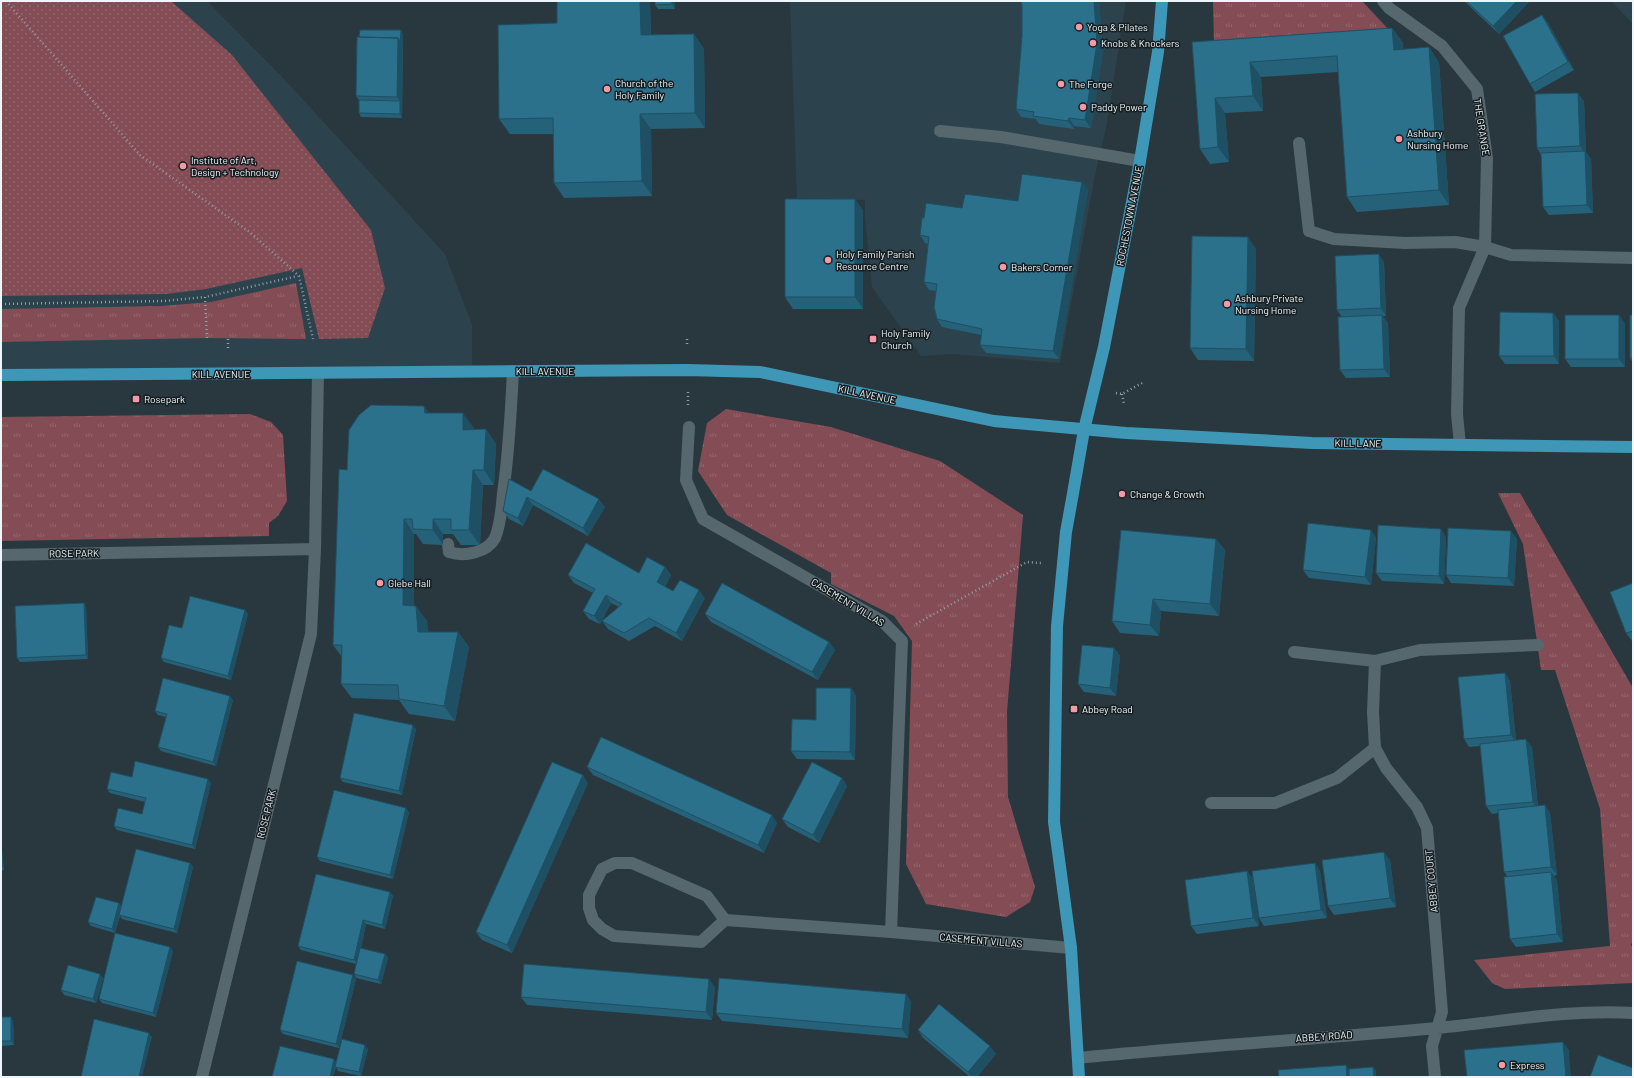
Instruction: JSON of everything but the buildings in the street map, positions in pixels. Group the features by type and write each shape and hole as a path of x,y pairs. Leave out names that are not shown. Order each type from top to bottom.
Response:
{"main road":[{"name":"ROCHESTOWN AVENUE","path":"1084,430 1104,347 1140,161 1158,52 1162,1"},
{"name":"KILL AVENUE","path":"1,375 687,370 760,372 994,421 1084,430"},
{"name":"KILL LANE","path":"1084,430 1266,441 1633,447"},
{"path":"1079,1077 1071,948 1054,822 1057,626 1066,532 1084,430"}],"street":[{"name":"THE GRANGE","path":"1383,1 1389,8 1442,46 1477,89 1488,158 1485,247 1459,308 1457,414 1460,445"},
{"path":"940,131 1001,137 1140,161"},
{"path":"1299,143 1309,231 1334,239 1405,243 1455,242 1485,247 1511,255 1633,258"},
{"path":"448,544 448,552 454,554 468,553 479,551 489,546 495,538 501,513 509,447 513,371"},
{"name":"ROSE PARK","path":"202,1077 311,634 315,549 318,373"},
{"name":"CASEMENT VILLAS","path":"688,427 686,480 703,519 882,621 902,641 891,932"},
{"name":"ROSE PARK","path":"1,555 315,549"},
{"path":"1294,652 1375,661 1420,650 1538,645"},
{"name":"ABBEY COURT","path":"1375,661 1373,712 1375,748 1386,768 1417,807 1426,828 1442,1012 1432,1046 1435,1077"},
{"path":"1211,803 1275,803 1337,778 1375,748"},
{"path":"615,863 632,863 707,896 725,920 701,942 614,936 602,929 593,920 589,896 602,869 615,863"},
{"name":"CASEMENT VILLAS","path":"725,920 891,932 1071,948"},
{"name":"ABBEY ROAD","path":"1078,1058 1178,1048 1438,1028 1569,1013 1609,1011 1633,1012"}],"path":[{"path":"6,1 140,155 251,233 299,276 313,339"},
{"path":"1,304 164,301 205,298 299,276"},
{"path":"205,298 207,338"},
{"path":"228,339 228,350"},
{"path":"1115,393 1122,394 1144,382"},
{"path":"1122,394 1124,404"},
{"path":"896,635 1027,562 1063,564"}],"shaded area":[{"name":"Institute of Art, Design + Technology","path":"1,1 207,1 284,79 445,254 472,325 472,372 1,375"},
{"path":"790,1 1126,1 1106,128 1095,175 1060,363 953,354 921,356 872,287 865,217 865,200 797,198"},
{"path":"1611,1 1633,1 1633,24"}],"green space":[{"name":"Institute of Art, Design + Technology","path":"1,1 171,1 232,55 371,230 385,288 368,338 319,339 302,268 206,289 166,294 1,296"},
{"path":"1213,1 1362,1 1391,32 1214,46"},
{"path":"296,283 306,339 207,338 1,342 1,309 161,306 211,302"},
{"path":"726,409 831,427 940,461 1023,515 1007,712 1008,797 1035,887 1030,902 1006,917 926,904 906,864 912,641 894,616 831,584 831,573 727,515 698,471 707,423"},
{"path":"250,414 271,422 283,435 287,501 278,516 269,523 269,536 1,541 1,417"},
{"path":"1498,493 1520,493 1633,688 1633,939 1631,945 1633,948 1633,983 1505,989 1492,983 1474,960 1610,946 1600,809 1555,670 1541,670 1523,544"}],"place":[{"name":"Yoga & Pilates","path":"1079,27"},
{"name":"Knobs & Knockers","path":"1093,43"},
{"name":"The Forge","path":"1061,84"},
{"name":"Church of the Holy Family","path":"607,89"},
{"name":"Paddy Power","path":"1083,107"},
{"name":"Ashbury Nursing Home","path":"1399,139"},
{"name":"Institute of Art, Design + Technology","path":"183,166"},
{"name":"Holy Family Parish Resource Centre","path":"828,260"},
{"name":"Bakers Corner","path":"1003,267"},
{"name":"Ashbury Private Nursing Home","path":"1227,304"},
{"name":"Holy Family Church","path":"873,339"},
{"name":"Rosepark","path":"136,399"},
{"name":"Change & Growth","path":"1122,494"},
{"name":"Glebe Hall","path":"380,583"},
{"name":"Abbey Road","path":"1074,709"},
{"name":"Express","path":"1502,1065"}]}
